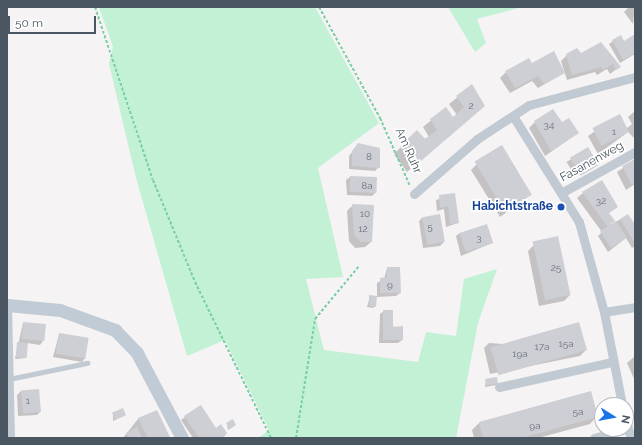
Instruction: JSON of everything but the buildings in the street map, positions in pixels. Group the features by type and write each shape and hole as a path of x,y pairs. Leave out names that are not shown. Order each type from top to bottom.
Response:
{"main road":[{"path":"7,305 60,310 114,330 137,353 182,438"}],"street":[{"path":"620,397 612,362 604,312 579,222 513,116 546,99 635,77"},
{"name":"Am Ruhr","path":"414,194 476,139 513,116"},
{"name":"Fasanenweg","path":"562,193 635,152"},
{"path":"7,305 9,433"},
{"path":"604,312 635,307"},
{"path":"499,387 612,362"}],"lane":[{"path":"7,380 87,363"}],"path":[{"path":"95,7 153,180 195,282 271,438"},
{"name":"Am Ruhr","path":"319,7 380,118 414,194"},
{"path":"296,438 315,319 360,266"}],"green space":[{"path":"99,7 315,7 379,123 318,168 343,277 306,279 324,350 418,362 426,332 456,336 464,279 497,269 478,323 456,438 258,438 269,430 225,340 187,356 136,178 109,64 113,47"},
{"path":"448,7 522,7 477,19 486,43 475,52"}],"place":[{"name":"Habichtstraße","path":"561,207"}]}
